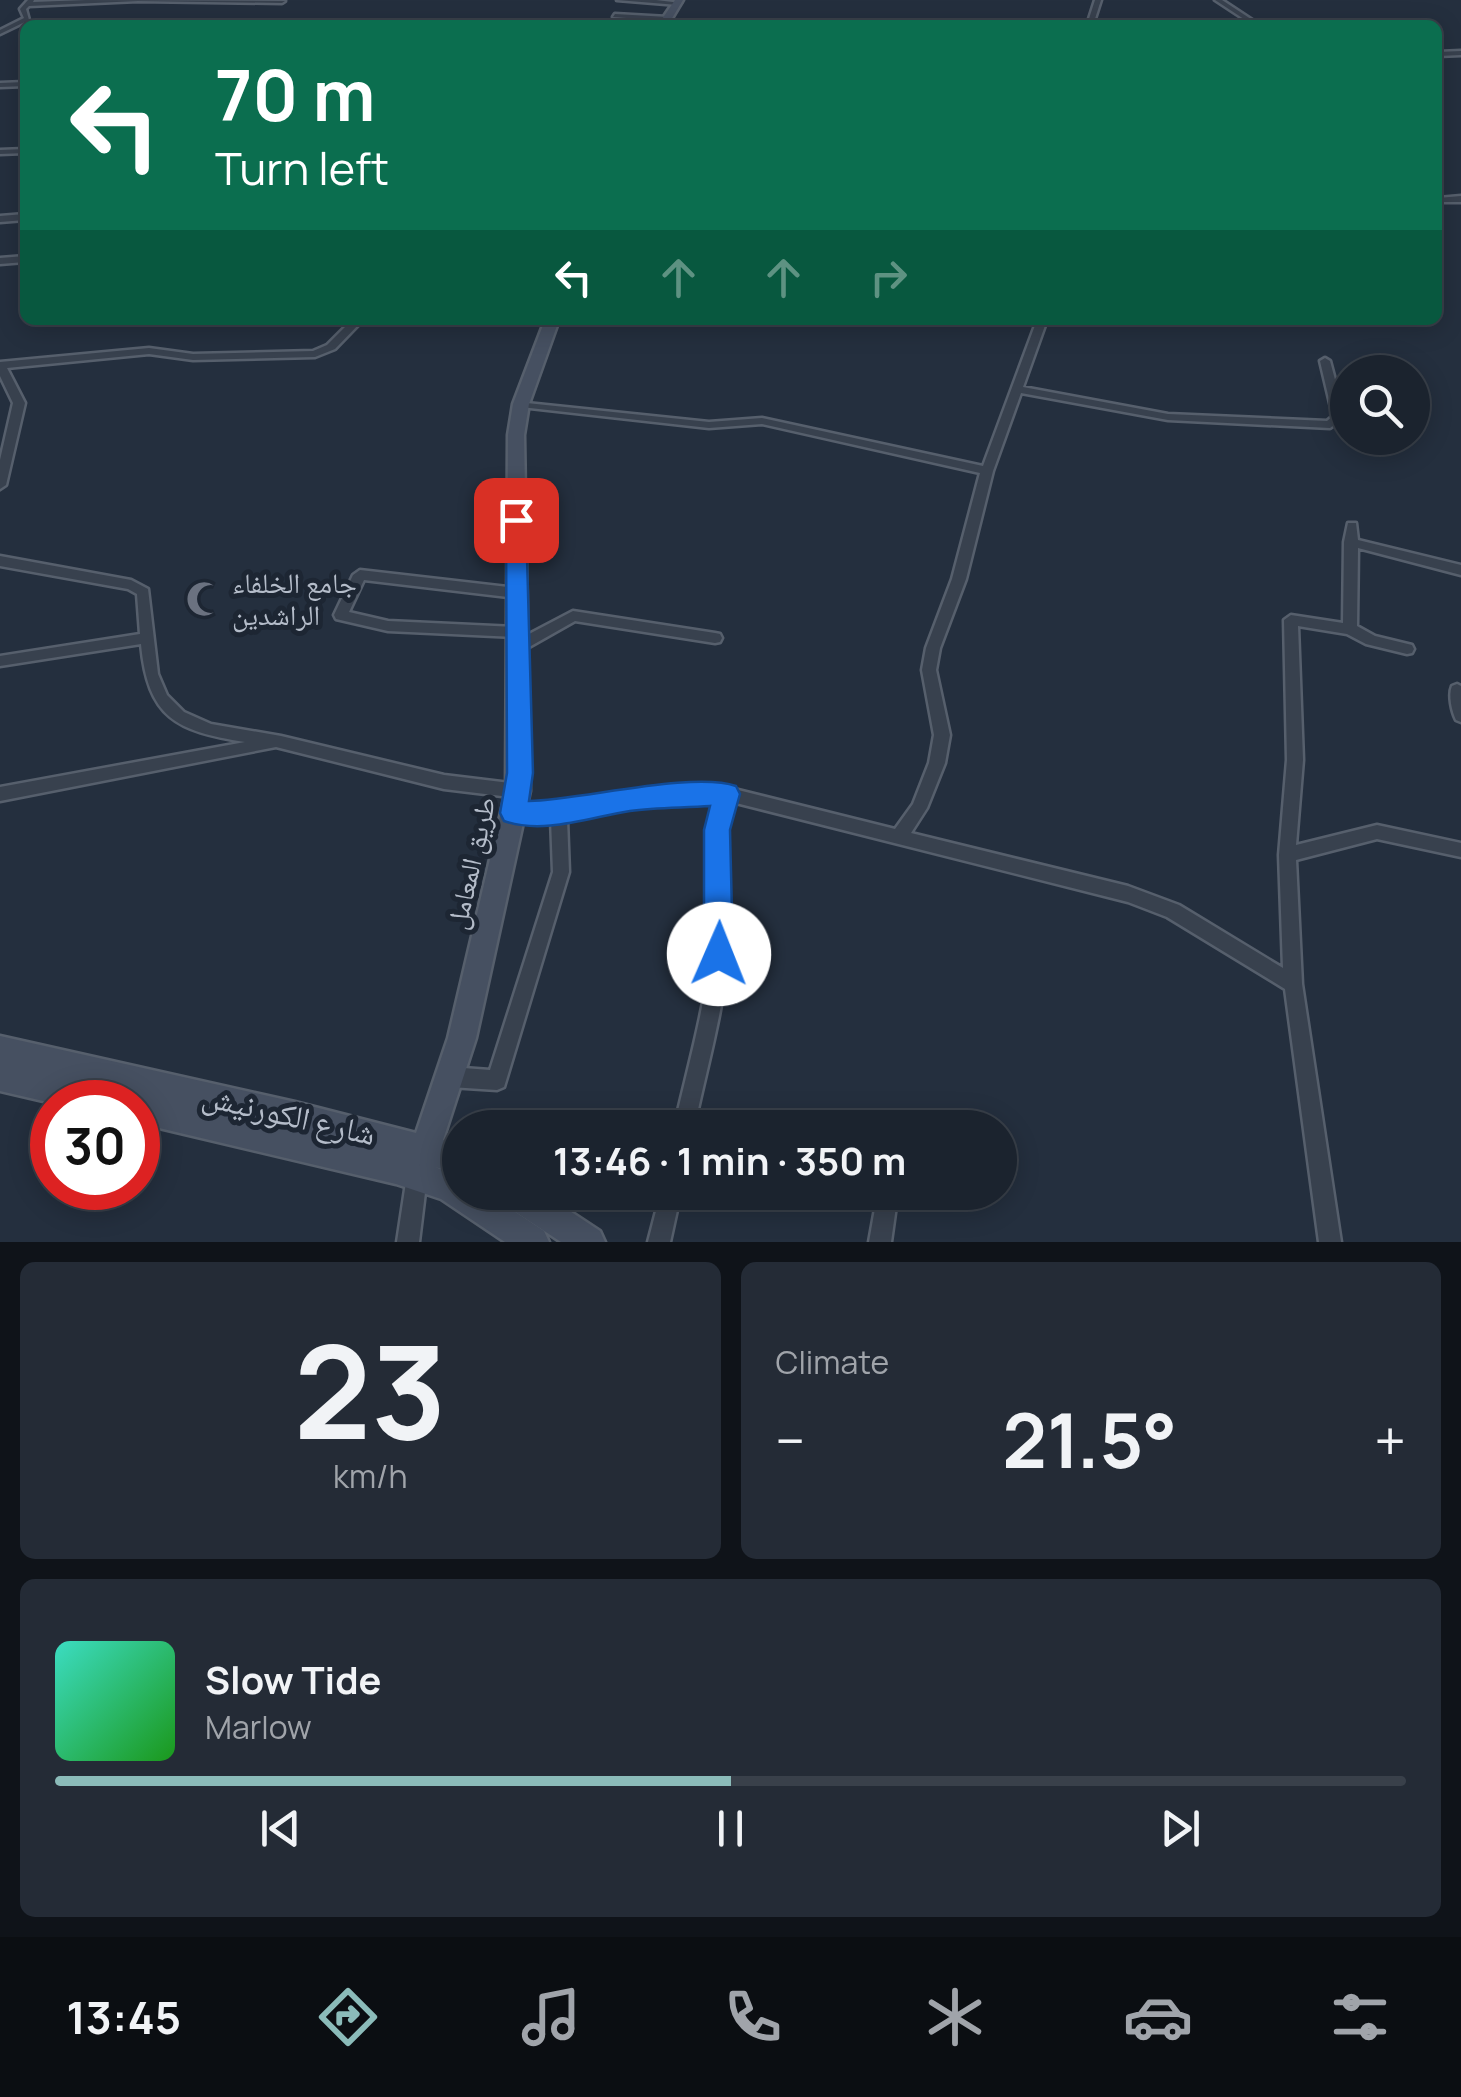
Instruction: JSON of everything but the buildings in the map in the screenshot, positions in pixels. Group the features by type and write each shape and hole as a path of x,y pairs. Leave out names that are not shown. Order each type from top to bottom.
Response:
{"main road":[{"name":"طريق المعامل","path":"417,1176 450,1077 516,802 516,435 521,404 550,325"},
{"name":"شارع الكورنيش","path":"0,1050 442,1152"},
{"path":"0,1077 30,1084"},
{"name":"شارع الكورنيش","path":"160,1113 449,1187 533,1242"},
{"path":"540,1210 590,1242"}],"street":[{"path":"620,0 679,1"},
{"path":"1218,0 1249,20"},
{"path":"30,2 282,1"},
{"path":"615,16 649,20"},
{"path":"0,485 19,402 0,366 148,351 192,357 316,354 331,347 353,325"},
{"path":"898,838 919,808 938,763 942,735 929,670 932,648 958,580 987,471 1040,325"},
{"path":"1018,389 1168,417 1330,425 1339,417 1325,360"},
{"path":"521,404 709,426 762,421 987,471"},
{"path":"0,411 18,409"},
{"path":"1350,629 1351,534 1461,570"},
{"path":"0,561 131,585 143,592 147,603 145,638 156,686 179,716 209,730 280,742 559,812 632,799 726,794 1128,894 1173,911 1293,984"},
{"path":"516,593 360,575 341,615 388,626 516,640 573,616 715,638"},
{"path":"1330,1242 1293,984 1287,855 1295,760 1291,620 1350,629 1371,640 1407,648"},
{"path":"0,661 145,638"},
{"path":"1457,690 1461,716"},
{"path":"0,794 153,769 280,742"},
{"path":"688,1110 717,970 717,830 726,794"},
{"path":"450,1077 497,1080 561,872 559,812"},
{"path":"1287,855 1378,832 1461,850"},
{"path":"408,1242 417,1176"},
{"path":"659,1242 667,1210"},
{"path":"880,1242 885,1210"}],"place":[{"name":"جامع الخلفاء الراشدين","path":"204,599"}],"route":[{"path":"516,520 520,773 514,813 569,812 681,794 726,794 717,830 719,954"}]}
